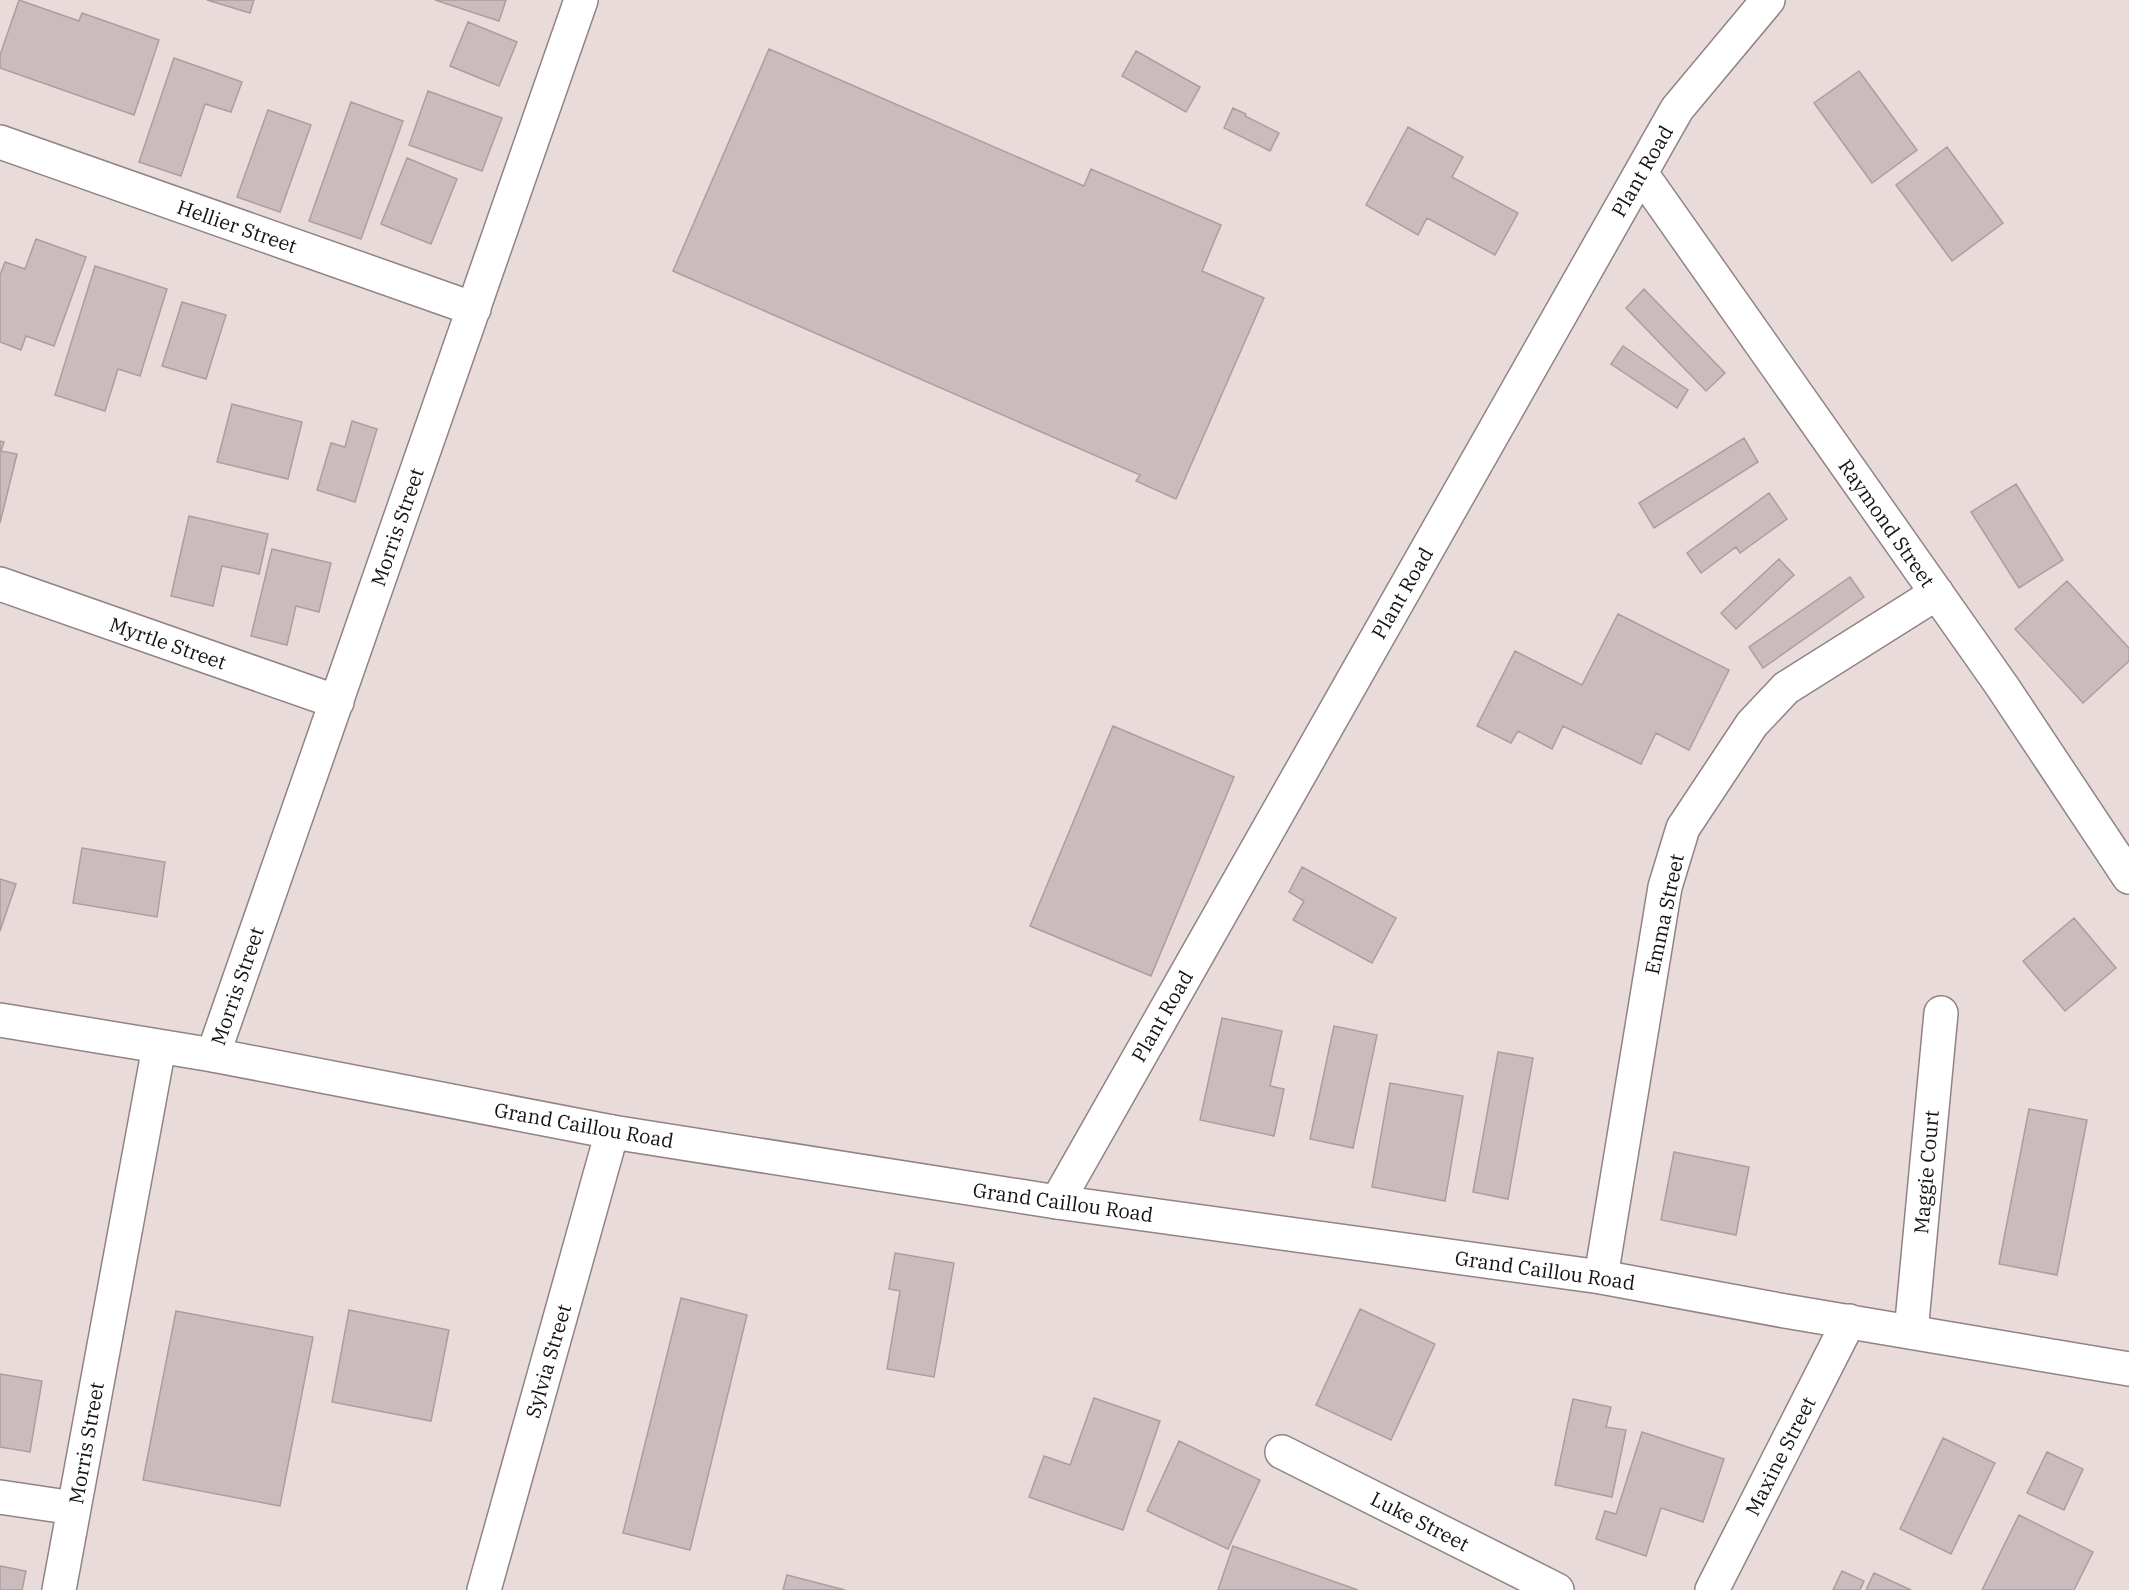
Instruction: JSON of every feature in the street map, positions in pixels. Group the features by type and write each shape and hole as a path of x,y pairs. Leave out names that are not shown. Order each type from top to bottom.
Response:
{"street":[{"name":"Morris Street","path":"213,1055 581,0"},
{"name":"Plant Road","path":"1057,1202 1677,109 1768,0"},
{"name":"Hellier Street","path":"0,142 474,309"},
{"name":"Raymond Street","path":"1641,173 2002,686 2129,877"},
{"name":"Myrtle Street","path":"0,584 337,702"},
{"name":"Emma Street","path":"1601,1276 1665,887 1683,828 1752,724 1786,688 1937,593"},
{"name":"Maggie Court","path":"1911,1332 1941,1013"},
{"name":"Grand Caillou Road","path":"0,1020 213,1055 612,1132 1057,1202 1601,1276 1849,1322 2129,1369"},
{"name":"Morris Street","path":"59,1590 159,1047"},
{"name":"Sylvia Street","path":"484,1590 612,1132"},
{"name":"Maxine Street","path":"1712,1590 1849,1322"},
{"name":"Luke Street","path":"1282,1452 1557,1590"},
{"path":"0,1497 74,1508"}],"building":[{"path":"19,0 79,21 82,13 159,40 134,115 0,68 0,55"},
{"path":"207,0 254,0 250,13"},
{"path":"435,0 506,0 499,21"},
{"path":"468,22 517,42 499,86 450,66"},
{"path":"769,49 1084,186 1091,169 1221,225 1202,271 1264,298 1176,499 1136,481 1140,475 673,271"},
{"path":"1136,51 1200,87 1186,112 1122,76"},
{"path":"174,58 242,82 231,112 205,104 181,176 139,162"},
{"path":"1859,71 1917,150 1872,183 1814,103"},
{"path":"428,91 502,118 482,171 409,145"},
{"path":"351,102 403,121 361,239 309,221"},
{"path":"1233,108 1279,133 1270,151 1224,128"},
{"path":"268,110 311,125 280,212 237,197"},
{"path":"1408,127 1463,157 1452,177 1518,213 1495,255 1427,218 1418,235 1366,205"},
{"path":"1947,147 2003,223 1952,261 1896,185"},
{"path":"407,158 457,179 431,244 381,224"},
{"path":"36,239 86,257 54,346 26,336 21,350 0,342 0,275 5,262 25,269"},
{"path":"95,266 167,289 140,376 118,369 105,411 55,395"},
{"path":"1644,289 1725,373 1706,391 1626,308"},
{"path":"182,302 226,315 206,379 162,366"},
{"path":"1623,346 1688,390 1677,408 1611,364"},
{"path":"232,404 302,422 288,479 217,462"},
{"path":"352,421 377,429 355,502 317,490 331,443 345,447"},
{"path":"1744,438 1758,462 1654,528 1639,503"},
{"path":"0,441 4,442 1,451 17,454 0,523"},
{"path":"2016,484 2063,560 2019,588 1971,512"},
{"path":"1769,493 1787,519 1740,553 1736,547 1701,573 1687,553"},
{"path":"189,516 268,534 259,574 222,566 213,606 171,596"},
{"path":"272,549 331,563 319,612 296,606 287,645 251,636"},
{"path":"1779,559 1794,575 1736,629 1721,613"},
{"path":"1850,577 1864,597 1763,668 1749,647"},
{"path":"2067,581 2129,648 2129,661 2083,703 2015,629"},
{"path":"1618,614 1729,670 1689,750 1656,733 1641,764 1563,726 1552,749 1518,731 1511,743 1477,726 1515,651 1582,685"},
{"path":"1113,726 1234,777 1151,976 1030,926"},
{"path":"82,848 165,862 157,917 73,903"},
{"path":"1302,867 1396,918 1372,963 1293,920 1304,901 1289,892"},
{"path":"0,879 16,884 0,931"},
{"path":"2074,918 2116,968 2065,1011 2023,961"},
{"path":"1222,1018 1282,1031 1270,1086 1284,1089 1274,1136 1200,1120"},
{"path":"1334,1026 1377,1035 1353,1148 1310,1139"},
{"path":"1498,1052 1533,1058 1508,1199 1473,1192"},
{"path":"1390,1083 1463,1096 1445,1201 1372,1187"},
{"path":"2029,1109 2087,1120 2057,1275 1999,1264"},
{"path":"1674,1152 1749,1167 1736,1235 1661,1220"},
{"path":"895,1253 954,1263 934,1377 887,1369 900,1291 889,1289"},
{"path":"681,1298 747,1315 690,1550 623,1533"},
{"path":"1360,1309 1435,1344 1391,1440 1316,1405"},
{"path":"349,1310 449,1330 431,1421 332,1402"},
{"path":"176,1311 313,1337 280,1506 143,1480"},
{"path":"0,1374 42,1381 30,1452 0,1447"},
{"path":"1094,1398 1160,1421 1123,1530 1029,1497 1044,1456 1070,1465"},
{"path":"1573,1399 1611,1407 1606,1427 1626,1430 1612,1497 1555,1485"},
{"path":"1642,1432 1724,1459 1703,1522 1661,1508 1646,1556 1596,1539 1605,1511 1616,1514"},
{"path":"1943,1438 1995,1463 1951,1554 1900,1529"},
{"path":"1179,1441 1260,1480 1228,1549 1147,1511"},
{"path":"2047,1452 2083,1469 2064,1510 2027,1493"},
{"path":"2019,1515 2093,1552 2074,1590 1982,1590"},
{"path":"1233,1546 1358,1590 1218,1590"},
{"path":"0,1566 26,1571 22,1590 0,1590"},
{"path":"1842,1571 1864,1581 1860,1590 1833,1590"},
{"path":"1874,1573 1911,1590 1866,1590"},
{"path":"787,1575 845,1590 783,1590"}]}
